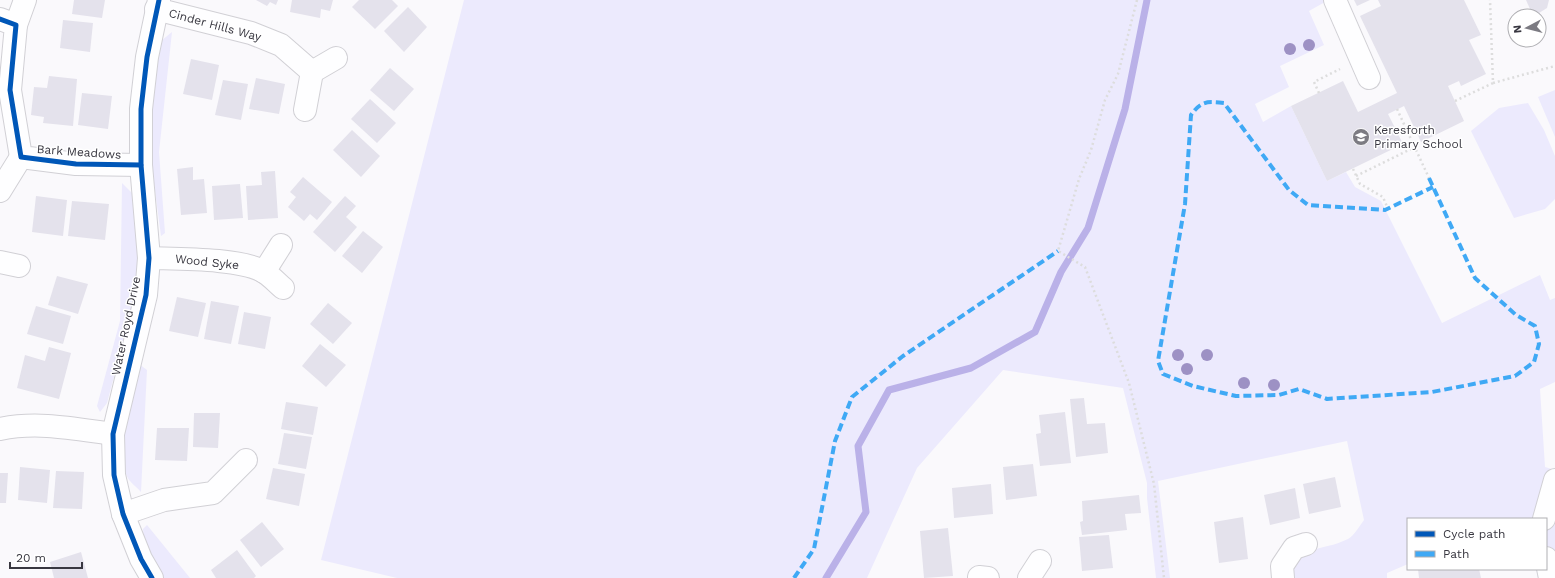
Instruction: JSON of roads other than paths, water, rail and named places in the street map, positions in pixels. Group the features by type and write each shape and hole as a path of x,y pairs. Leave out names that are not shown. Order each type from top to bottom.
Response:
{"street":[{"name":"Bark Meadows","path":"0,191 20,157 10,90 8,22 25,0"},
{"path":"1335,0 1364,68"},
{"name":"Cinder Hills Way","path":"158,5 251,33 281,45 312,72"},
{"name":"Water Royd Drive","path":"152,578 141,559 123,514 114,475 113,434 146,295 149,258 141,165 141,110 147,57 158,5"},
{"path":"305,110 312,72 336,58"},
{"name":"Bark Meadows","path":"20,157 76,164 141,165"},
{"path":"264,272 281,245"},
{"name":"Wood Syke","path":"149,258 205,260 247,266 264,272 283,288"},
{"path":"0,429 20,425 51,426 113,434"},
{"path":"123,514 164,500 213,493 246,460"},
{"path":"1544,518 1555,480"},
{"path":"1283,578 1282,566 1294,548 1306,544"},
{"path":"1547,563 1550,578"}],"waterway":[{"path":"826,578 866,512 858,446 889,390 971,368 1035,332 1061,272 1088,228 1125,109 1147,0"}],"place":[{"name":"Keresforth Primary School","path":"1361,137"}]}
